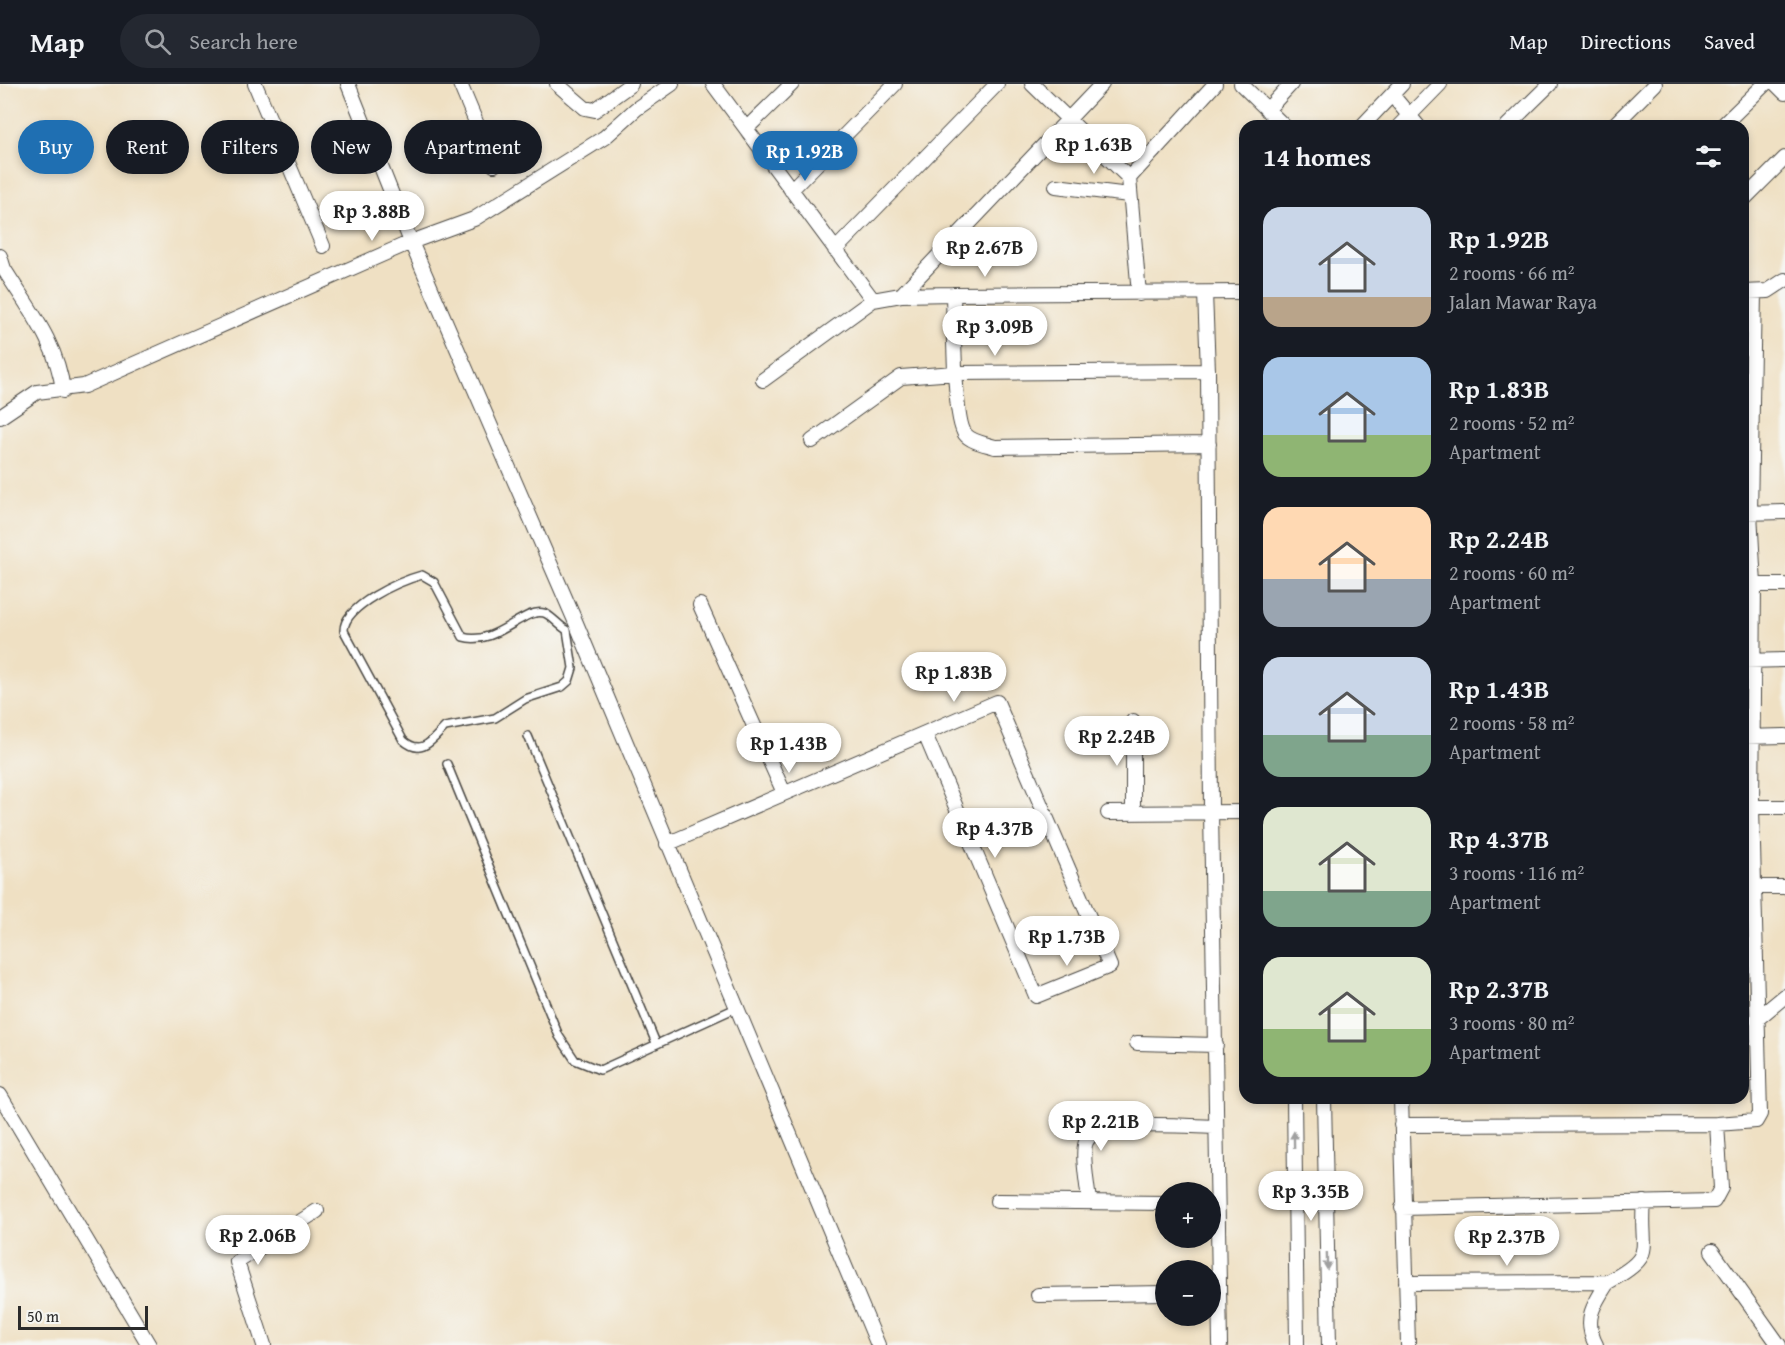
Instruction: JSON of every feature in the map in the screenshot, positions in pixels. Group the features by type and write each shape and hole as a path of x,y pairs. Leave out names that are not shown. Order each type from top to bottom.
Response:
{"street":[{"path":"255,84 323,246"},
{"path":"348,84 411,242 571,626 667,844 878,1345"},
{"path":"460,84 475,120"},
{"path":"557,84 585,108 595,110 631,84"},
{"path":"0,417 36,392 63,391 102,379 411,242 474,219 604,137 636,109 672,84"},
{"path":"713,84 748,127 791,190 873,300"},
{"path":"748,127 792,84"},
{"path":"791,190 895,84"},
{"path":"835,250 997,84"},
{"path":"1032,84 1129,178"},
{"path":"901,295 1102,84"},
{"path":"1139,294 1129,178 1215,84"},
{"path":"1241,84 1278,120"},
{"path":"1268,110 1291,84"},
{"path":"1368,120 1402,84"},
{"path":"1411,120 1440,84"},
{"path":"1513,120 1550,84"},
{"path":"1619,120 1655,84"},
{"path":"1728,120 1765,84"},
{"path":"1776,84 1785,93"},
{"path":"1392,95 1407,120"},
{"path":"1749,194 1785,158"},
{"path":"1056,186 1129,195"},
{"path":"0,256 4,269 49,342 60,365 63,391"},
{"path":"1749,292 1768,291 1785,280"},
{"path":"763,380 873,300 901,295 1239,292"},
{"path":"1205,293 1209,444 1210,811 1216,1045 1215,1182"},
{"path":"953,294 955,373 963,431 971,439 995,447 1209,444"},
{"path":"812,441 901,377 955,373 1208,370"},
{"path":"1749,513 1785,512"},
{"path":"1749,585 1785,585"},
{"path":"700,605 784,793"},
{"path":"1749,661 1785,660"},
{"path":"667,844 996,702 1110,966 1036,996 925,734"},
{"path":"1133,721 1133,813"},
{"path":"1749,737 1785,736"},
{"path":"1749,807 1785,807"},
{"path":"1108,813 1239,812"},
{"path":"1401,1125 1717,1124 1756,1121 1760,1114 1756,1020 1750,980 1749,887 1785,887"},
{"path":"1756,1020 1785,996"},
{"path":"1137,1043 1216,1045"},
{"path":"1749,1051 1758,1051"},
{"path":"0,1095 149,1345"},
{"path":"1294,1104 1297,1345"},
{"path":"1324,1104 1329,1345"},
{"path":"1401,1104 1402,1208 1408,1345"},
{"path":"1402,1208 1714,1201 1721,1188 1717,1124"},
{"path":"1089,1202 1084,1145 1093,1133 1122,1127 1216,1127"},
{"path":"997,1201 1155,1203"},
{"path":"1406,1282 1608,1282 1632,1269 1642,1256 1645,1246 1644,1202"},
{"path":"264,1345 237,1262 317,1211"},
{"path":"1712,1251 1779,1345"},
{"path":"1596,1345 1589,1333 1590,1315 1608,1282"},
{"path":"1038,1295 1155,1293"},
{"path":"1218,1326 1220,1345"}],"lane":[{"path":"422,575 434,582 463,637 480,639 493,635 534,613 544,613 571,626 573,668 569,681 562,687 525,699 495,718 445,727 433,741 417,748 403,740 344,631 344,625 351,610 407,579 422,575"},
{"path":"528,736 656,1043"},
{"path":"447,765 559,1035 574,1060 600,1070 736,1008"}]}
